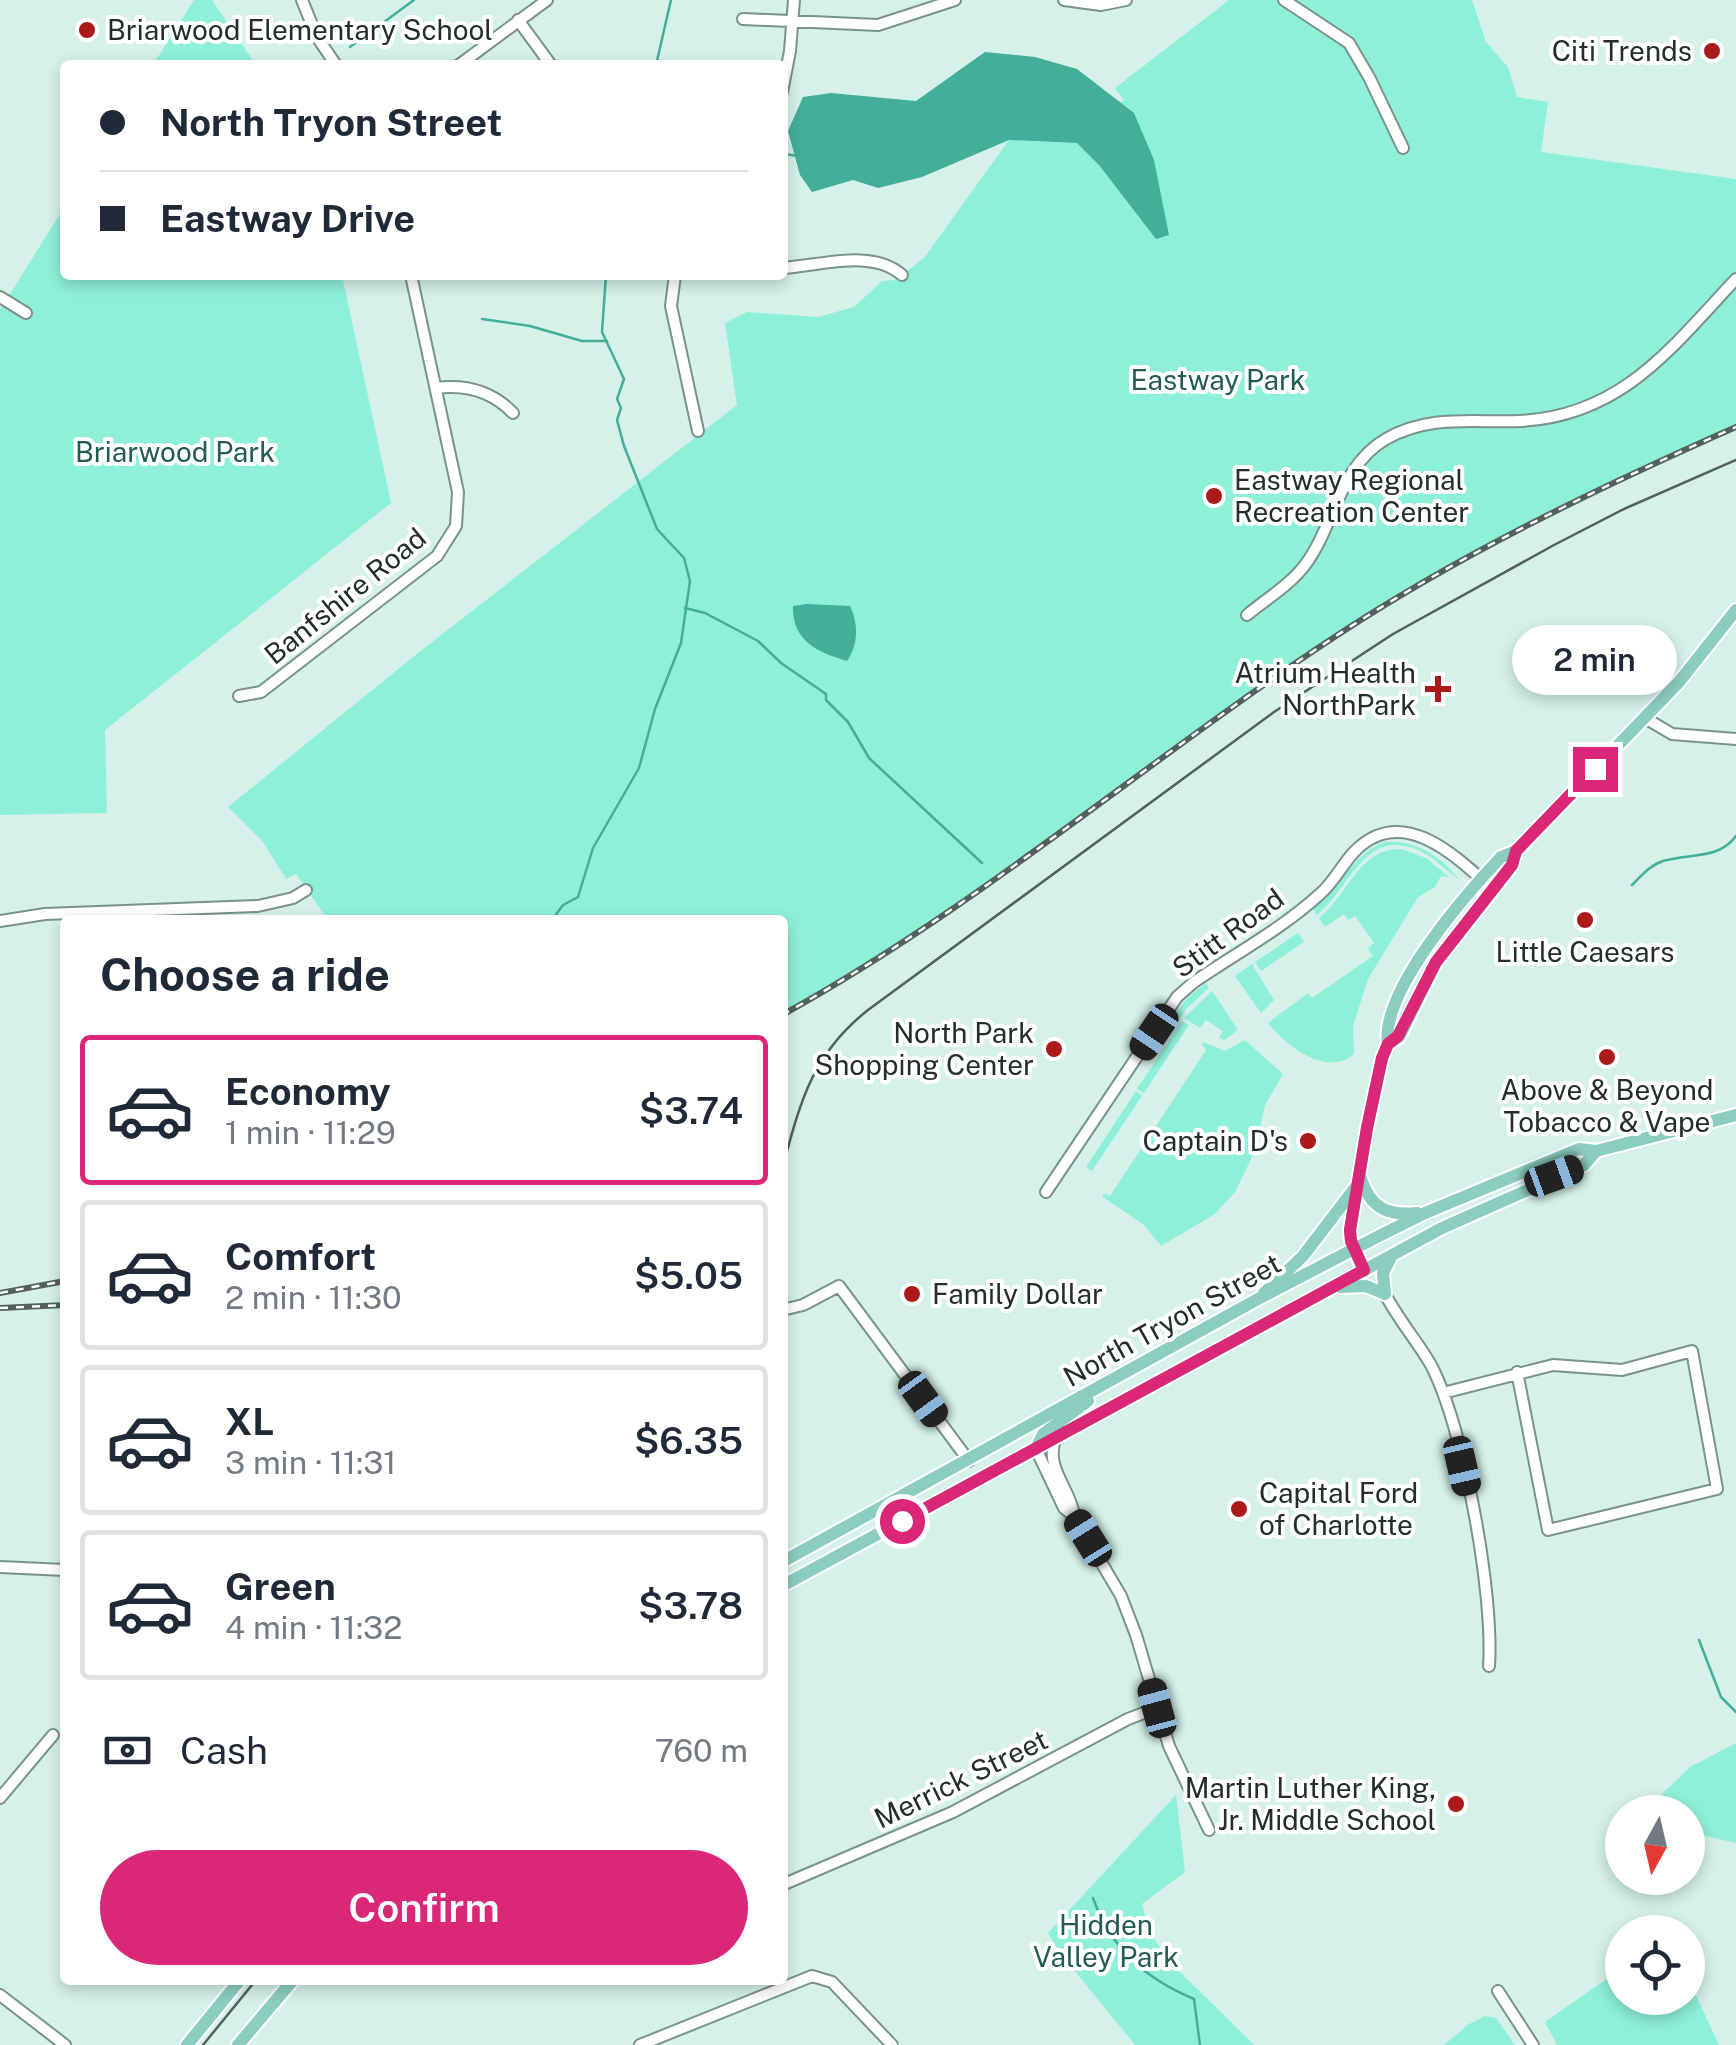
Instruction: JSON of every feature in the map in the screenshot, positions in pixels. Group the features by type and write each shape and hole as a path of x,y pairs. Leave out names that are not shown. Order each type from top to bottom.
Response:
{"main road":[{"path":"1364,1270 1350,1230 1374,1093 1388,1044 1398,1036 1436,962 1486,884 1512,865 1516,851 1645,718 1697,661 1736,610"},
{"name":"North Tryon Street","path":"788,1559 1258,1299 1425,1212 1580,1149 1596,1151 1736,1114"},
{"name":"North Tryon Street","path":"788,1583 1468,1215 1584,1165 1596,1151"},
{"path":"1359,1179 1368,1198 1384,1211 1425,1212"},
{"path":"1258,1299 1303,1256 1359,1179"},
{"path":"1334,1288 1366,1286 1385,1294 1384,1273 1392,1255"},
{"path":"1036,1449 1042,1434 1063,1422 1113,1380"},
{"path":"188,2045 236,1985"},
{"path":"238,2045 289,1985"}],"street":[{"path":"302,0 317,36 333,60"},
{"path":"465,60 546,0"},
{"path":"787,60 794,0"},
{"path":"744,19 878,24 954,0"},
{"path":"1064,0 1102,5 1126,0"},
{"path":"1284,0 1349,43 1404,148"},
{"path":"518,20 547,60"},
{"path":"788,268 873,261 888,264 902,274"},
{"path":"1247,615 1304,566 1351,473 1376,444 1428,422 1538,420 1603,401 1652,367 1736,279"},
{"name":"Banfshire Road","path":"239,696 261,692 437,556 451,537 458,515 458,492 412,280"},
{"path":"675,280 671,306 698,431"},
{"path":"0,297 26,314"},
{"path":"436,388 475,388 502,401 513,413"},
{"path":"1645,718 1672,734 1736,738"},
{"name":"Stitt Road","path":"1046,1192 1177,997 1319,895 1363,844 1388,832 1418,834 1435,842 1486,884"},
{"path":"0,921 46,914 258,906 293,898 306,890"},
{"path":"788,1309 803,1306 839,1286 968,1461"},
{"path":"1385,1294 1400,1323 1430,1363 1443,1393 1476,1532 1489,1613 1489,1666"},
{"path":"1443,1393 1517,1372 1553,1365 1622,1370 1692,1351 1717,1489 1548,1530 1517,1372"},
{"path":"1055,1440 1052,1460 1072,1502 1074,1516"},
{"path":"1036,1449 1064,1508 1074,1516 1102,1560 1127,1610 1168,1746 1209,1830"},
{"path":"0,1567 60,1570"},
{"name":"Merrick Street","path":"788,1882 953,1812 1157,1708"},
{"path":"0,1798 54,1735"},
{"path":"640,2045 812,1976 832,1982 892,2045"},
{"path":"1498,1991 1532,2045"},
{"path":"0,1995 64,2045"}],"green space":[{"path":"194,0 212,0 253,60 156,60"},
{"name":"Eastway Park","path":"1229,0 1472,0 1486,42 1508,67 1517,97 1548,102 1541,152 1736,179 1736,427 1552,510 1376,610 1264,684 968,898 788,1012 788,915 325,915 296,874 286,879 263,842 228,807 418,653 737,405 725,323 747,312 818,317 854,307 882,281 895,280 924,258 1009,140 1070,143 1124,100 1115,88"},
{"name":"Briarwood Park","path":"60,214 60,280 343,280 391,503 105,730 107,813 0,815 0,310"},
{"path":"1384,842 1406,843 1426,851 1459,879 1422,852 1386,846 1361,863 1317,915 1313,909 1355,863"},
{"path":"1401,849 1426,858 1449,877 1441,876 1435,887 1418,897 1368,979 1353,1026 1354,1054 1331,1062 1307,1056 1268,1023 1308,993 1312,998 1373,956 1368,948 1374,943 1355,916 1348,920 1344,914 1325,927 1319,918 1364,864 1387,850"},
{"path":"1298,933 1304,942 1261,971 1255,962"},
{"path":"1252,964 1274,1000 1261,1013 1235,976"},
{"path":"1206,983 1209,988 1186,1009 1157,1052 1154,1045 1186,999"},
{"path":"1212,991 1238,1030 1224,1040 1219,1038 1223,1031 1206,1020 1200,1028 1184,1018"},
{"path":"1182,1021 1189,1025 1144,1093 1137,1089"},
{"path":"1245,1040 1283,1074 1265,1105 1255,1151 1235,1192 1215,1214 1161,1246 1144,1225 1103,1197 1103,1193 1110,1196 1206,1050 1203,1042 1225,1051"},
{"path":"1136,1091 1142,1096 1092,1171 1086,1167"},
{"path":"1736,1743 1736,1843 1705,1835 1705,1795 1661,1795 1690,1767"},
{"name":"Hidden Valley Park","path":"1176,1795 1185,1872 1142,1904 1150,1933 1170,1962 1254,2045 1135,2045 1048,1933"},
{"path":"1605,1980 1605,2015 1705,2015 1719,2045 1557,2045 1545,2022"},
{"path":"1485,2016 1496,2018 1515,2045 1444,2045 1469,2024"}],"shaded area":[{"path":"985,52 1035,57 1077,69 1134,113 1154,160 1169,235 1156,239 1099,165 1077,143 1009,140 922,177 878,188 853,180 812,192 800,175 788,131 803,97 831,93 916,101"},
{"path":"793,606 850,606 856,634 847,661 816,649 802,636"}],"waterway":[{"path":"350,47 414,0"},
{"path":"657,60 671,0"},
{"path":"788,154 797,156"},
{"path":"556,915 563,905 578,897 593,848 639,768 655,709 681,643 690,581 684,558 657,529 624,446 617,420 621,408 617,399 624,379 602,332 606,280"},
{"path":"482,319 530,326 582,341 607,341"},
{"path":"685,608 705,613 758,641 781,663 826,694 826,700 848,722 869,758 982,863"},
{"path":"1632,885 1658,863 1721,849 1736,836"},
{"path":"1699,1640 1721,1697 1736,1712"},
{"path":"1093,1898 1109,1932 1132,1959 1160,1981 1194,1999 1200,2045"}],"tram line":[{"path":"788,1148 810,1082 849,1027 1274,712 1393,634 1554,545 1736,460"},
{"path":"203,2045 252,1985"}],"railway":[{"path":"788,1012 925,928 1264,685 1381,607 1530,524 1736,427"},
{"path":"0,1293 60,1282"},
{"path":"0,1308 60,1305"}],"place":[{"name":"Briarwood Elementary School","path":"87,30"},
{"name":"Citi Trends","path":"1712,51"},
{"name":"Eastway Regional Recreation Center","path":"1214,496"},
{"name":"Atrium Health NorthPark","path":"1438,689"},
{"name":"Little Caesars","path":"1585,920"},
{"name":"North Park Shopping Center","path":"1054,1049"},
{"name":"Above & Beyond Tobacco & Vape","path":"1607,1057"},
{"name":"Captain D's","path":"1308,1141"},
{"name":"Family Dollar","path":"912,1294"},
{"name":"Capital Ford of Charlotte","path":"1239,1509"},
{"name":"Martin Luther King, Jr. Middle School","path":"1456,1804"}],"route":[{"path":"902,1521 1364,1270 1350,1230 1374,1093 1388,1044 1398,1036 1436,962 1512,865 1516,851 1595,769"}]}
